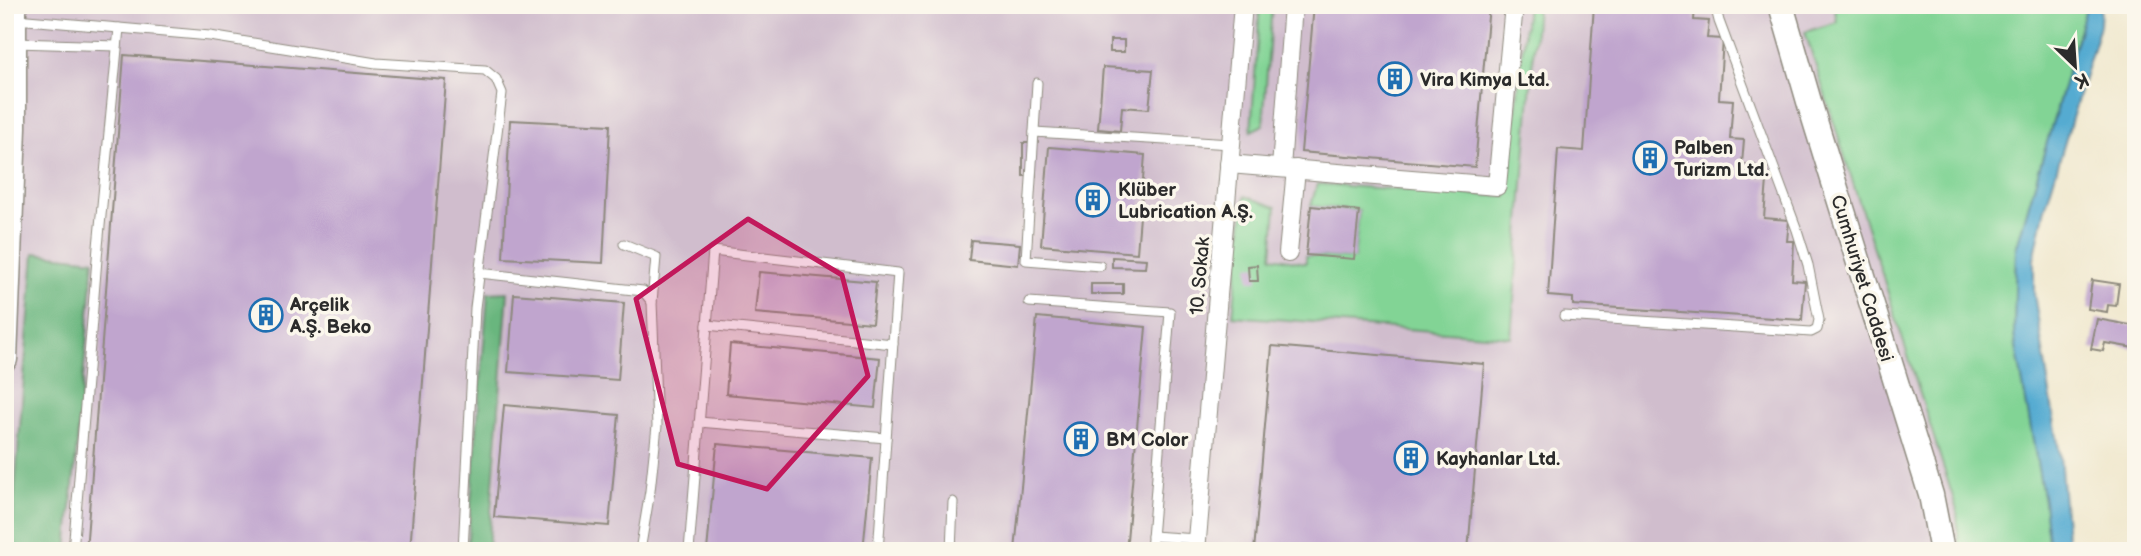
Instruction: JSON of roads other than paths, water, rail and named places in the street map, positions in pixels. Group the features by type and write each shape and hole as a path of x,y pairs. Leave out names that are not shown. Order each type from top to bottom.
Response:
{"street":[{"name":"10. Sokak","path":"1197,545 1243,5"},
{"path":"1288,253 1293,5"},
{"path":"1229,164 1497,187 1514,5"},
{"name":"Cumhuriyet Caddesi","path":"1781,5 1931,495 1942,551"},
{"path":"5,359 13,22"}],"lane":[{"path":"1564,316 1811,332 1817,329 1819,320 1811,277 1797,230 1718,21 1715,5"},
{"path":"13,22 210,36 376,63 485,70 496,79 502,93 475,308 463,551"},
{"path":"13,22 117,47"},
{"path":"73,551 119,28"},
{"path":"1037,83 1026,260 1100,266"},
{"path":"1034,132 1231,144"},
{"path":"624,244 656,257 652,302 657,426 640,551"},
{"path":"689,551 713,251 898,273 878,551"},
{"path":"479,273 643,291 652,302"},
{"path":"1029,302 1170,312 1151,551"},
{"path":"707,325 893,344"},
{"path":"699,422 886,438"},
{"path":"951,551 953,502"},
{"path":"1152,536 1197,545"},
{"path":"1818,551 1833,551"}],"water":[{"path":"2087,5 2101,5 2100,25 2044,212 2034,259 2034,294 2060,456 2068,551 2049,551 2044,501 2014,335 2016,249"}],"place":[{"name":"Vira Kimya Ltd.","path":"1395,79"},
{"name":"Palben Turizm Ltd.","path":"1650,158"},
{"name":"Klüber Lubrication A.Ş.","path":"1093,200"},
{"name":"Arçelik A.Ş. Beko","path":"266,315"},
{"name":"BM Color","path":"1081,439"},
{"name":"Kayhanlar Ltd.","path":"1411,458"}]}
